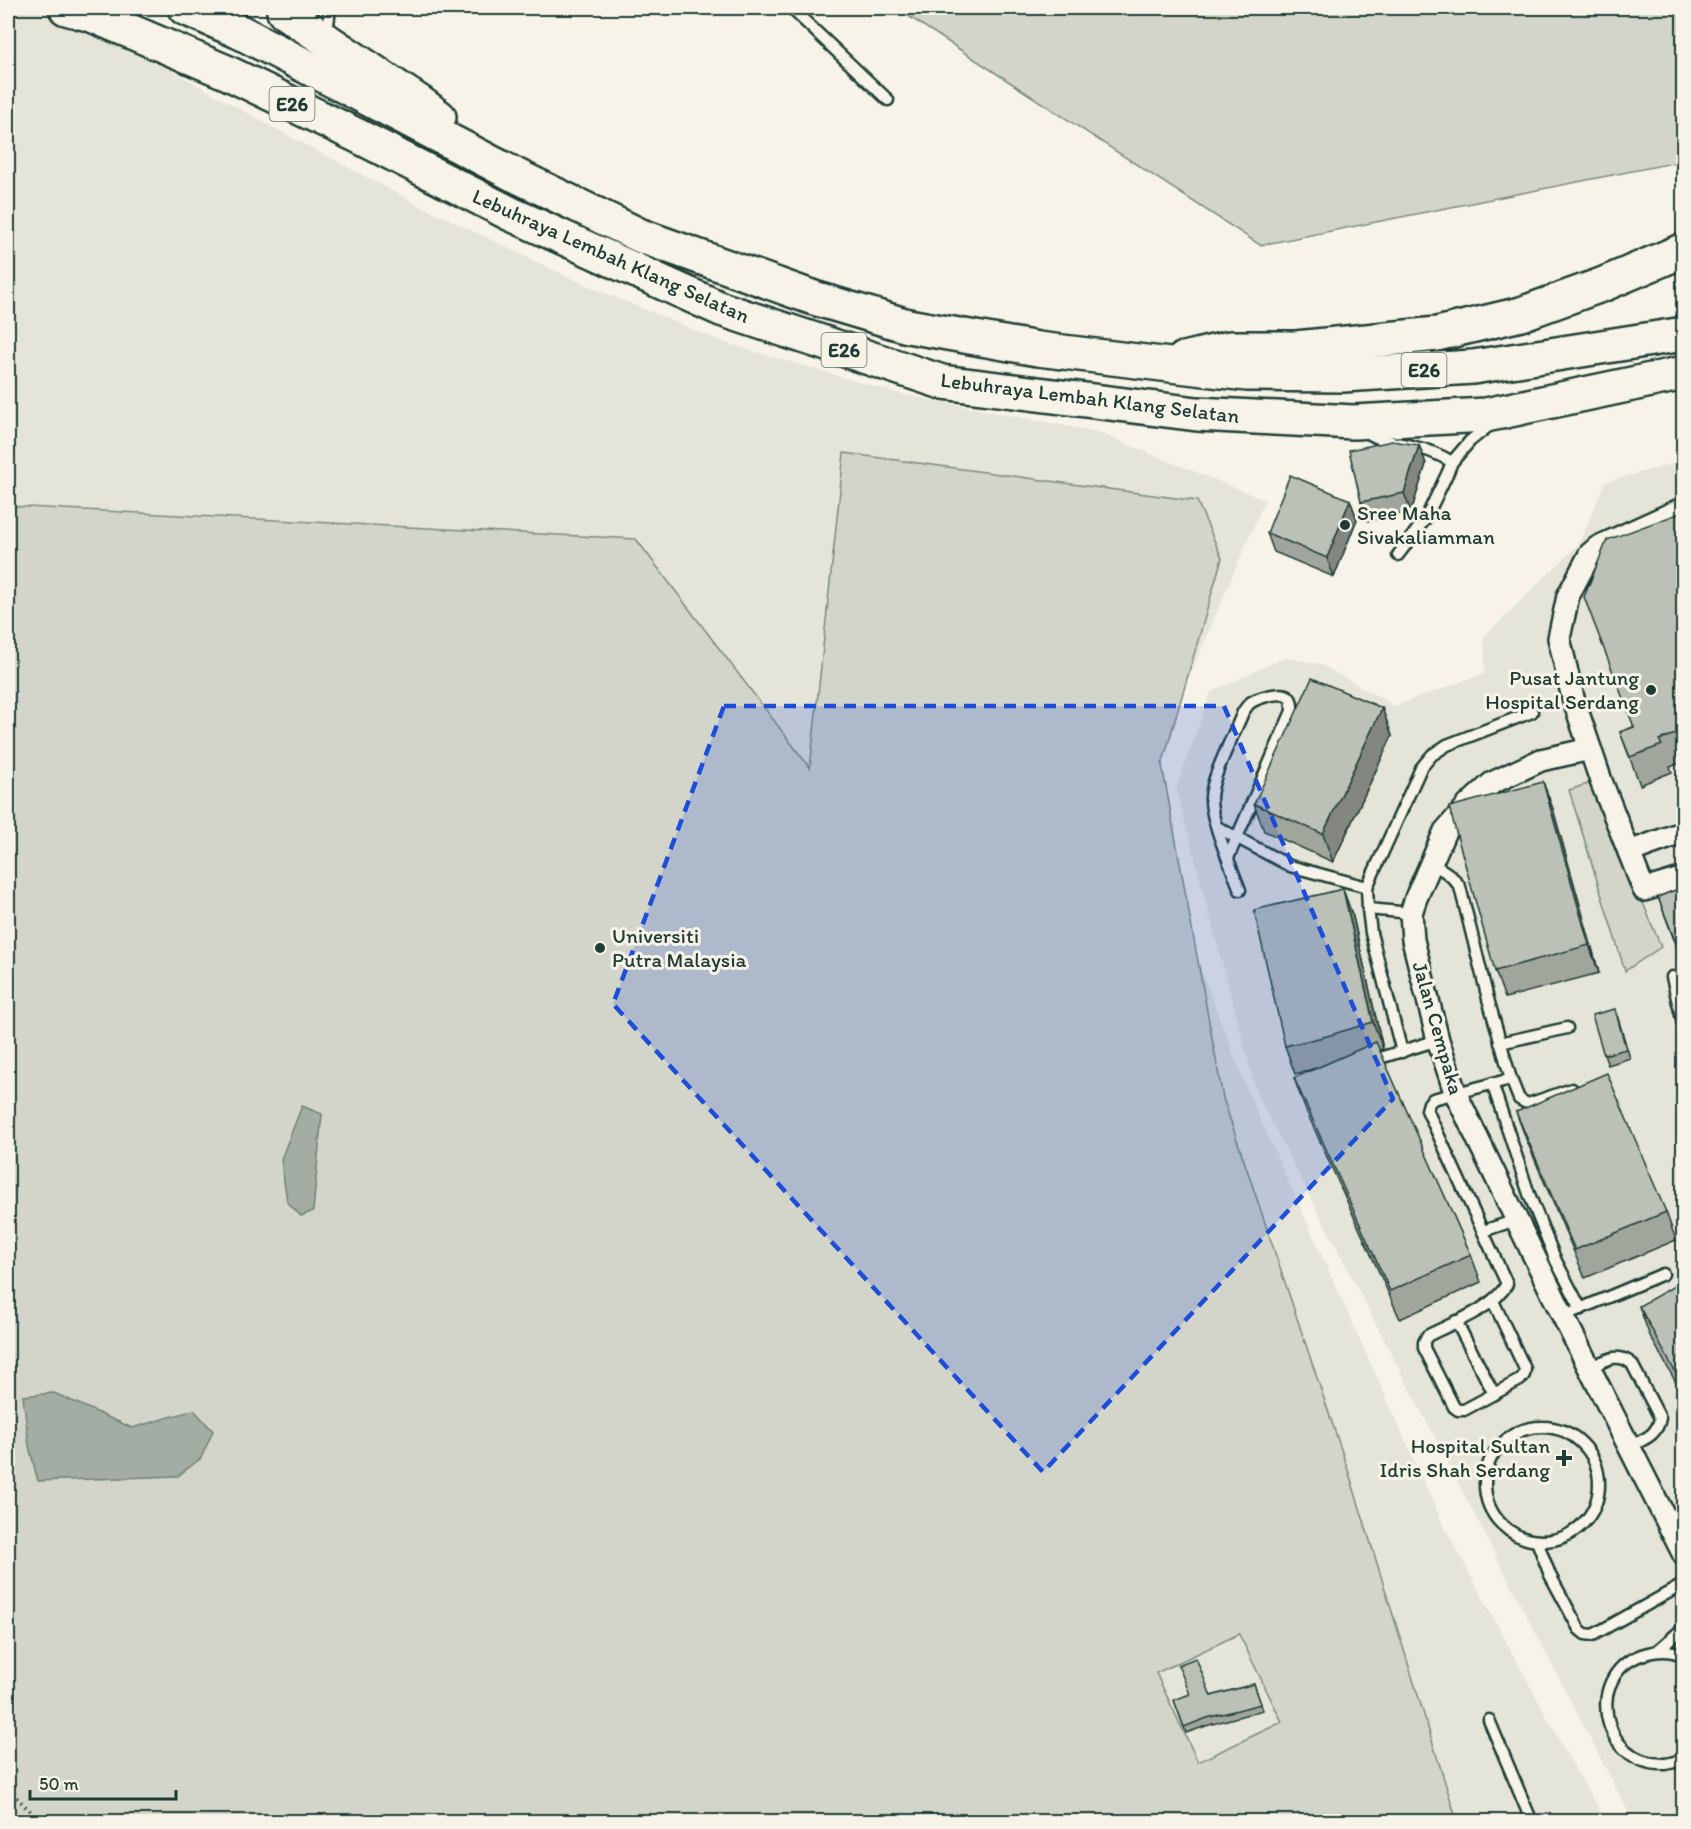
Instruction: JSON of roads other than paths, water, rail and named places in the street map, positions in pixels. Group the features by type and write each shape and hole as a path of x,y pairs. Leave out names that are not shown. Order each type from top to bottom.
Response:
{"highway":[{"name":"Lebuhraya Lembah Klang Selatan","path":"66,8 92,15 226,72 511,214 721,309 942,382 1197,414 1354,422 1486,415 1668,379 1683,373"},
{"name":"Lebuhraya Lembah Klang Selatan","path":"184,8 240,32 515,175 641,236 814,298 908,326 1038,350 1247,374 1355,374 1473,367 1683,334"},
{"path":"291,10 326,40 420,102 515,175"},
{"path":"1162,364 1230,348 1296,348 1437,334 1521,314 1604,284 1683,250"}],"street":[{"path":"1683,508 1598,547 1590,554 1568,596 1559,638 1573,698 1590,749 1644,890 1683,878"},
{"name":"Jalan Cempaka","path":"1590,749 1541,760 1492,783 1468,805 1445,831 1416,898 1411,914 1413,940 1438,1041 1455,1092 1516,1220 1572,1313 1589,1368 1683,1555"},
{"path":"1629,852 1683,832"}],"lane":[{"path":"326,40 330,8"},
{"path":"791,8 888,100"},
{"path":"1398,555 1426,518 1452,462 1470,441 1487,427 1524,406"},
{"path":"1354,422 1370,435 1386,442 1438,453 1452,462"},
{"path":"1228,858 1292,711 1292,702 1283,693 1256,699 1243,712 1212,785 1211,807 1217,827 1228,858 1240,890"},
{"path":"1402,1052 1371,933 1367,887 1420,768 1432,755 1447,745 1532,712"},
{"path":"1217,827 1290,866 1367,887"},
{"path":"1431,864 1447,872 1460,887 1500,1043 1519,1100 1528,1104 1580,1086"},
{"path":"1368,909 1411,914"},
{"path":"1672,977 1683,1028"},
{"path":"1500,1043 1567,1028"},
{"path":"1359,1065 1438,1041"},
{"path":"1493,1300 1525,1369 1524,1375 1520,1380 1464,1410 1458,1410 1454,1407 1424,1348 1424,1342 1427,1336 1493,1300 1502,1293 1507,1284 1427,1110 1433,1099 1511,1079"},
{"path":"1492,1083 1529,1194 1556,1261 1572,1313 1663,1274"},
{"path":"1483,1231 1516,1220"},
{"path":"1456,1321 1494,1394"},
{"path":"1589,1368 1615,1357 1624,1358 1632,1364 1660,1418 1653,1434 1629,1448"},
{"path":"1547,1428 1566,1433 1583,1444 1594,1461 1599,1480 1597,1500 1589,1518 1575,1532 1557,1540 1537,1541 1520,1537 1505,1527 1493,1514 1486,1497 1485,1479 1490,1462 1499,1447 1513,1435 1529,1429 1547,1428"},
{"path":"1537,1541 1550,1575 1579,1629 1586,1634 1593,1635 1683,1584"},
{"path":"1657,1651 1683,1630"},
{"path":"1683,1656 1677,1653 1657,1651 1640,1655 1625,1664 1614,1678 1607,1694 1606,1712 1610,1729 1619,1744 1633,1755 1649,1762 1667,1764 1683,1759"},
{"path":"1489,1720 1532,1821"}],"place":[{"name":"Sree Maha Sivakaliamman","path":"1345,525"},
{"name":"Pusat Jantung Hospital Serdang","path":"1651,690"},
{"name":"Universiti Putra Malaysia","path":"600,948"},
{"name":"Hospital Sultan Idris Shah Serdang","path":"1564,1458"}]}
